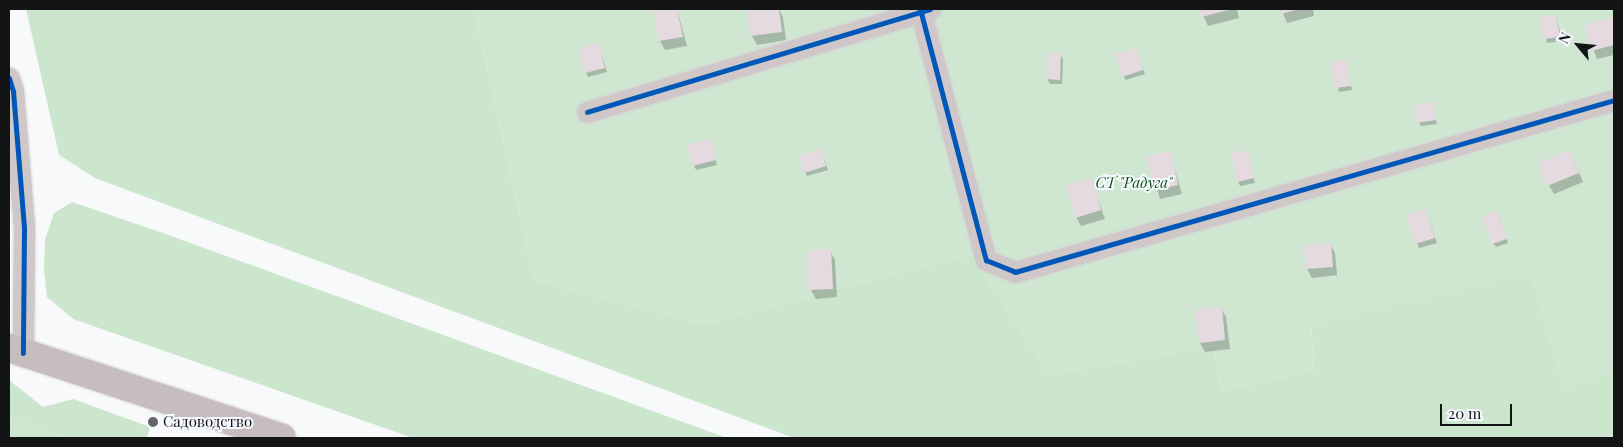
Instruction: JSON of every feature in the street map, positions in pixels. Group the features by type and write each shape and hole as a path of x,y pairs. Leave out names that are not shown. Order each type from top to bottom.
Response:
{"main road":[{"path":"16,350 282,438"}],"street":[{"path":"587,112 924,10 986,260 1015,272 1614,100"},
{"path":"9,78 13,91 24,229 16,350"}],"green space":[{"path":"26,9 474,9 534,280 704,324 971,254 1050,374 1213,346 1221,391 1314,370 1311,324 1530,274 1563,389 1614,370 1614,438 794,438 95,178 59,155"},
{"name":"СТ \"Радуга\"","path":"474,9 1614,9 1614,370 1563,390 1311,324 1314,370 1221,391 1213,346 1050,374 971,254 704,324 534,280"},
{"path":"72,202 163,233 727,438 413,438 73,319 47,297 44,270 45,240 54,213"},
{"path":"9,380 43,407 73,399 150,427 147,438 71,438 9,416"},
{"path":"9,407 99,438 9,438"}],"building":[{"path":"677,9 683,37 659,41 653,10"},
{"path":"779,9 782,32 750,36 747,11"},
{"path":"1199,9 1233,9 1201,17"},
{"path":"1280,9 1300,9 1281,14"},
{"path":"1556,14 1560,37 1544,39 1540,16"},
{"path":"1614,17 1614,45 1591,51 1584,25"},
{"path":"599,43 605,68 585,73 579,49"},
{"path":"1136,48 1143,70 1122,77 1115,54"},
{"path":"1047,53 1061,54 1060,80 1046,79"},
{"path":"1346,59 1351,86 1335,88 1330,62"},
{"path":"1433,102 1436,120 1417,123 1415,104"},
{"path":"711,139 716,160 692,166 687,144"},
{"path":"821,149 826,166 804,173 799,156"},
{"path":"1248,150 1254,178 1237,182 1231,154"},
{"path":"1570,150 1579,173 1547,186 1538,163"},
{"path":"1171,151 1178,185 1154,190 1146,156"},
{"path":"1092,178 1101,210 1075,218 1066,185"},
{"path":"1426,209 1435,238 1415,244 1406,215"},
{"path":"1497,210 1507,239 1492,244 1482,216"},
{"path":"1331,243 1333,267 1306,269 1303,246"},
{"path":"831,249 833,289 809,290 807,251"},
{"path":"1222,307 1225,340 1199,343 1195,310"}],"cycle path":[{"path":"920,9 986,260 1015,272 1614,100"},
{"path":"587,112 930,9"},
{"path":"9,78 13,91 24,229 23,353"}],"place":[{"name":"Садоводство","path":"153,422"}]}
